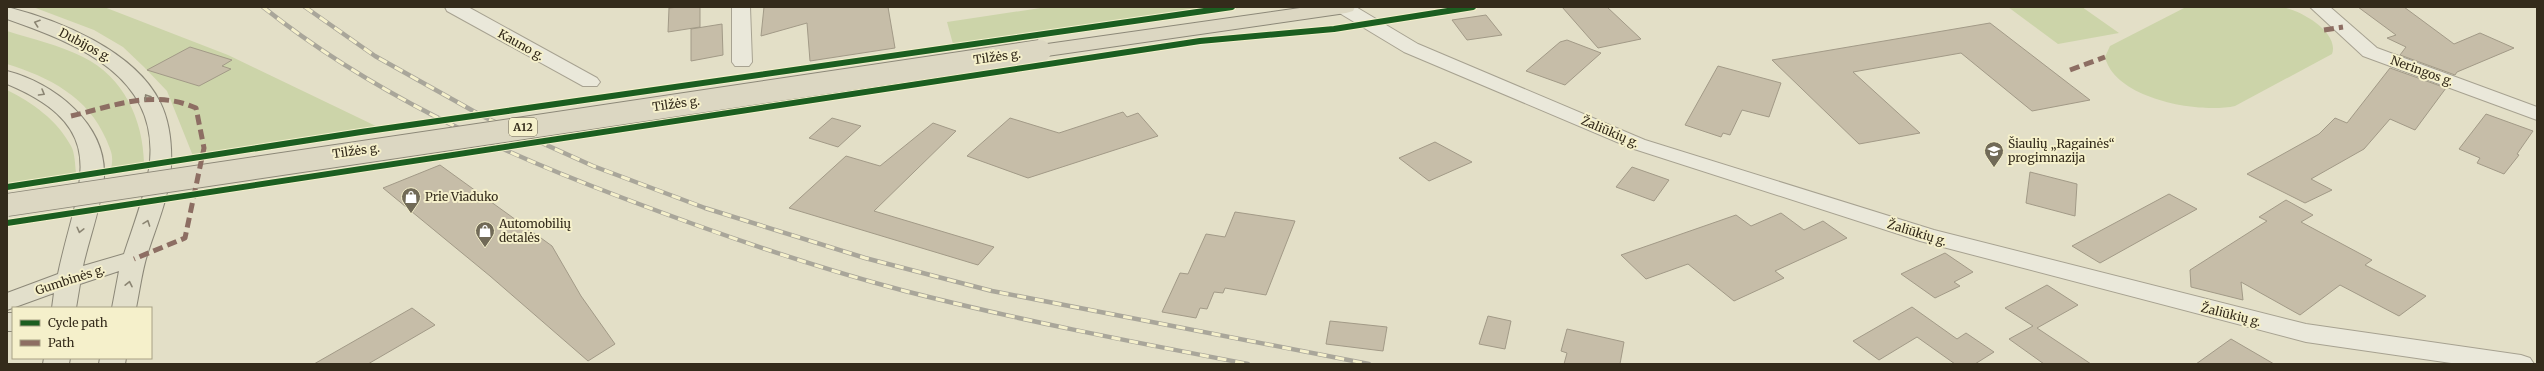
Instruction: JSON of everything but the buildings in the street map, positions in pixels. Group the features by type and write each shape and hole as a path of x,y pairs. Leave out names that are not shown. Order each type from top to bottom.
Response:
{"highway":[{"name":"Tilžės g.","path":"7,205 1305,10 1345,7"}],"main road":[{"name":"Dubijos g.","path":"7,13 54,29 110,56 129,74 149,98 161,139 161,158 151,211 134,259 124,307"},
{"path":"7,77 26,84 51,99 71,116 87,141 92,155 94,175 68,279 64,307"},
{"name":"Gumbinės g.","path":"7,302 68,279 134,259"}],"street":[{"name":"Kauno g.","path":"454,7 590,82"},
{"path":"741,7 742,62"},
{"name":"Žaliūkių g.","path":"1345,7 1411,48 1638,144 1928,236 2306,333 2521,364"},
{"name":"Neringos g.","path":"2319,7 2370,52 2537,114"}],"green space":[{"path":"2258,5 2289,9 2307,17 2324,30 2330,38 2333,46 2332,54 2235,106 2201,108 2181,105 2160,100 2141,93 2124,84 2112,71 2105,57 2110,46 2186,7"},
{"path":"33,7 104,7 228,55 380,128 193,156 167,91 123,47 94,30"},
{"path":"1047,7 1248,7 1035,35 1034,32 953,44 947,22"},
{"path":"2008,7 2082,7 2119,33 2058,44"},
{"path":"7,31 74,53 83,57 110,76 120,88 135,116 140,131 144,163 111,168 111,150 106,139 89,111 78,100 52,82 23,69 7,64"},
{"path":"7,90 44,113 59,128 72,149 76,173 7,184"}],"railway":[{"path":"263,7 304,38 346,66 435,116 528,160 693,224 798,260 947,302 1119,339 1248,364"},
{"path":"305,7 375,56 484,117 593,166 705,208 865,258 992,291 1369,364"}],"marked path":[{"path":"2324,30 2343,27"},
{"path":"2070,70 2105,57"},
{"path":"71,116 149,98 178,100 196,108 204,148 185,238 134,259"}],"cycle path":[{"path":"7,187 361,132 1232,7"},
{"path":"7,223 1200,41 1334,29 1473,7"}],"place":[{"name":"Šiaulių „Ragainės“ progimnazija","path":"1994,168"},
{"name":"Prie Viaduko","path":"411,214"},
{"name":"Automobilių detalės","path":"485,248"}]}
